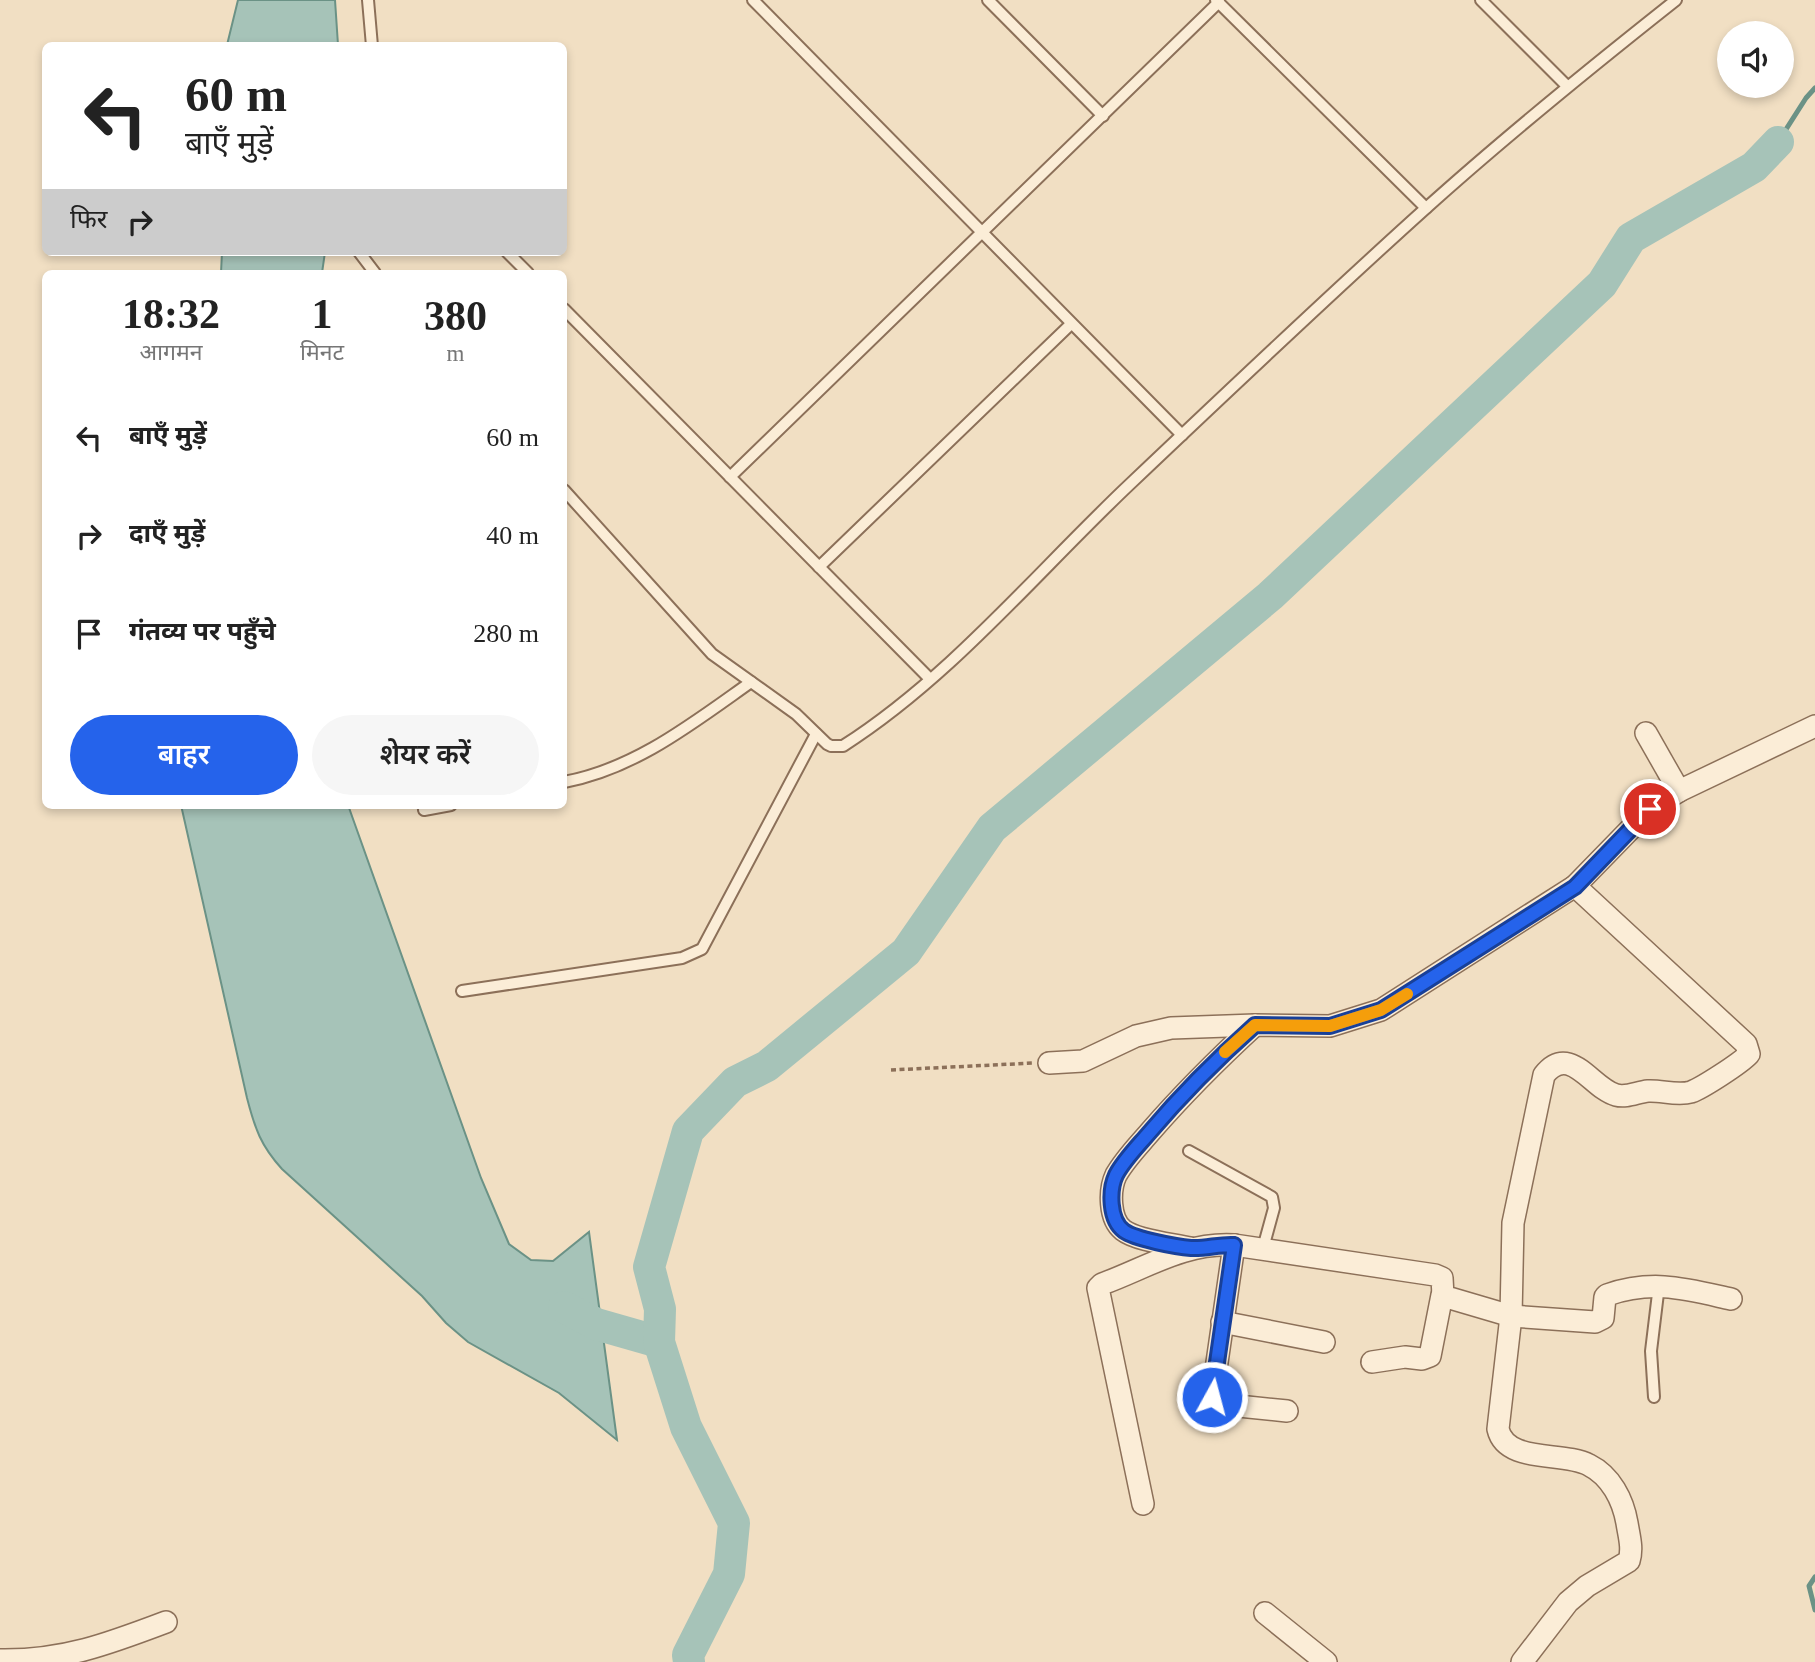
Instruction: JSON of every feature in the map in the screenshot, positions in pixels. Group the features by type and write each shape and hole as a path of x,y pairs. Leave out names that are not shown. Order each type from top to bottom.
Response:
{"street":[{"path":"1049,1063 1083,1061 1136,1036 1171,1028 1330,1026 1381,1010 1575,887 1650,809 1679,791 1815,726"},
{"path":"1646,733 1679,791"},
{"path":"1522,1662 1569,1602 1587,1586 1629,1560 1632,1546 1619,1496 1606,1478 1591,1465 1576,1460 1508,1447 1500,1439 1498,1429 1511,1316 1513,1223 1544,1075 1551,1066 1571,1065 1612,1094 1619,1096 1651,1091 1683,1093 1698,1088 1749,1054 1745,1044 1575,887"},
{"path":"1192,1248 1136,1236 1123,1230 1116,1221 1112,1188 1116,1175 1130,1156 1174,1105 1205,1070 1255,1025"},
{"path":"1143,1504 1098,1287 1101,1284 1133,1273 1168,1255 1217,1244 1263,1248 1440,1276 1444,1283 1430,1356 1422,1360 1405,1357 1372,1362"},
{"path":"1234,1245 1212,1389 1214,1402 1287,1410"},
{"path":"1441,1295 1511,1316 1595,1322 1603,1318 1607,1295 1659,1285 1731,1299"},
{"path":"1222,1322 1324,1342"},
{"path":"1265,1613 1326,1662"},
{"path":"0,1660 35,1660 66,1656 117,1641 166,1622"}],"lane":[{"path":"368,0 372,42"},
{"path":"753,0 1182,435"},
{"path":"988,0 1103,116"},
{"path":"1481,0 1567,86"},
{"path":"567,493 712,653 796,714 831,747 843,746 930,679 1182,435 1426,208 1567,86 1676,0"},
{"path":"730,477 983,234 1217,1 1426,208"},
{"path":"511,256 525,270"},
{"path":"567,312 930,679"},
{"path":"819,567 1071,324"},
{"path":"567,781 618,766 657,747 751,682"},
{"path":"462,991 682,958 702,949 816,734"},
{"path":"424,810 429,809"},
{"path":"1189,1151 1272,1197 1274,1208 1263,1248"},
{"path":"1654,1397 1651,1351 1659,1285"}],"path":[{"path":"891,1070 1049,1063"}],"shaded area":[{"path":"238,0 335,0 338,42 228,42"},
{"path":"222,256 324,256 322,270 221,270"},
{"path":"182,809 349,809 481,1178 509,1244 531,1260 553,1261 589,1232 617,1440 559,1393 468,1342 446,1323 422,1296 282,1169 264,1145 247,1098"}],"waterway":[{"path":"1778,142 1815,88"},
{"path":"689,1662 688,1655 729,1574 734,1523 686,1427 659,1342 660,1309 649,1267 688,1131 735,1082 767,1066 906,952 992,828 1270,596 1602,284 1631,238 1754,167 1778,142"},
{"path":"564,1307 596,1324 659,1342"},
{"path":"1815,1577 1809,1586 1815,1610"}],"slow traffic":[{"path":"1225,1052 1255,1025 1330,1026 1381,1010 1407,994"}],"route":[{"path":"1212,1397 1234,1245 1217,1244 1192,1248 1136,1236 1123,1230 1116,1221 1112,1188 1116,1175 1130,1156 1205,1070 1255,1025 1330,1026 1381,1010 1575,887 1650,809"}]}
